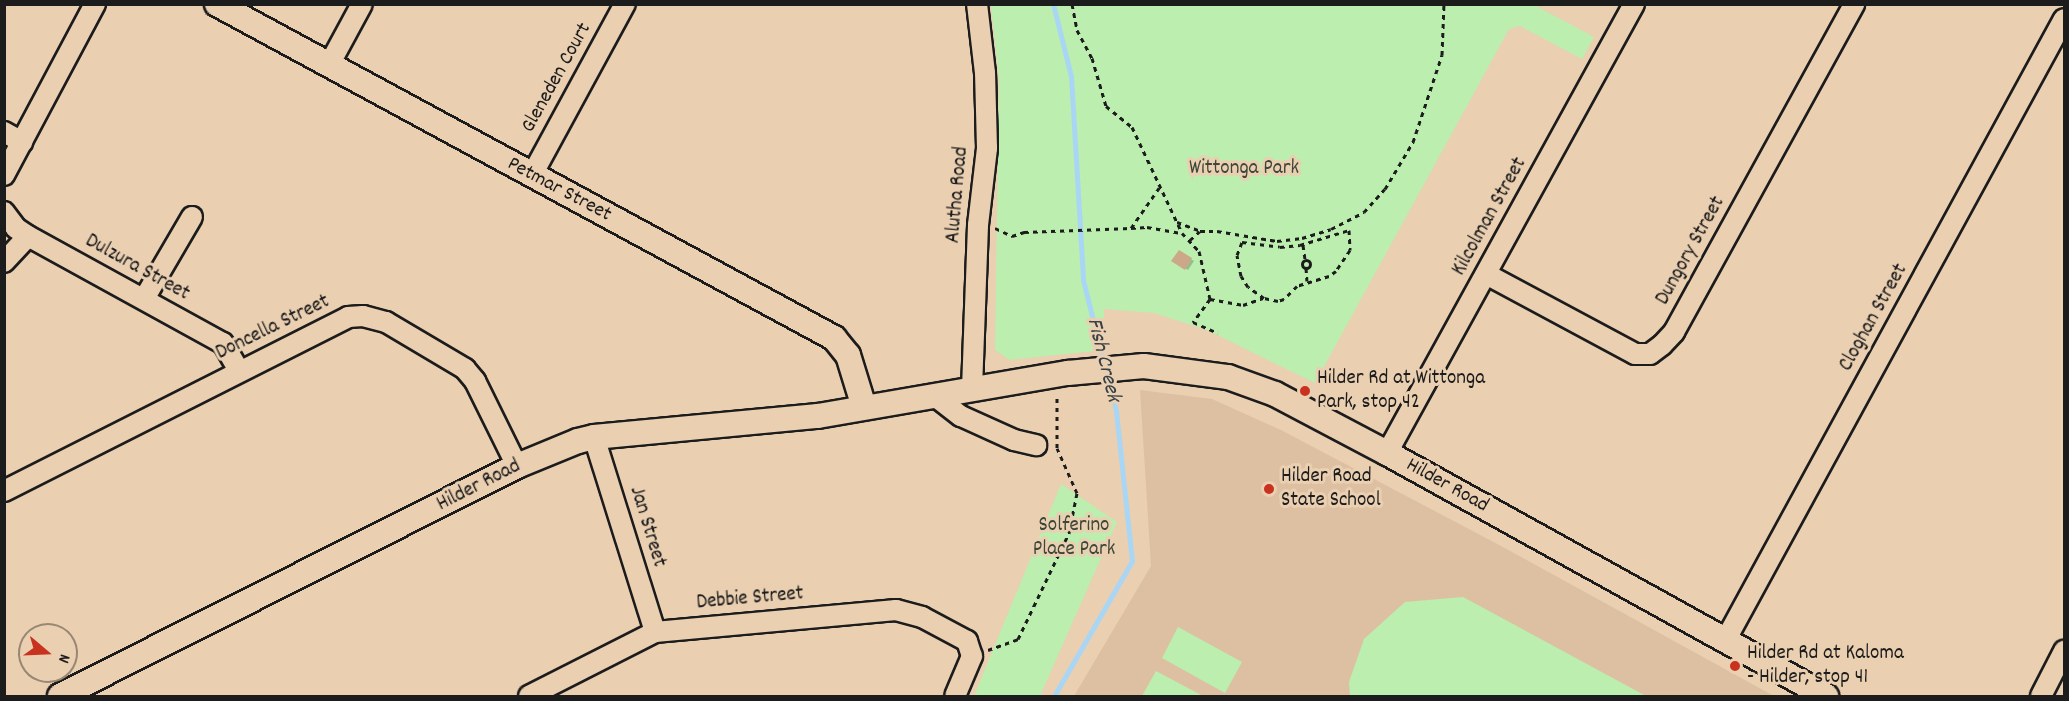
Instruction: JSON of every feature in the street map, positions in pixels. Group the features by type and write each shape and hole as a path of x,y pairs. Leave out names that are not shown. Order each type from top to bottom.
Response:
{"street":[{"path":"4,175 13,137 95,4"},
{"name":"Petmar Street","path":"217,4 834,338 848,355 864,407"},
{"path":"329,65 362,4"},
{"name":"Gleneden Court","path":"532,175 625,4"},
{"name":"Alutha Road","path":"972,389 978,225 987,148 985,73 977,4"},
{"name":"Kilcolman Street","path":"1387,453 1634,4"},
{"name":"Dungory Street","path":"1486,274 1635,354 1650,354 1674,332 1854,4"},
{"name":"Cloghan Street","path":"1725,641 2064,18"},
{"name":"Dulzura Street","path":"4,212 16,228 28,236 223,343 239,371"},
{"path":"144,299 192,217"},
{"path":"4,262 28,236"},
{"name":"Doncella Street","path":"4,491 348,317 375,318 465,369 475,381 517,466"},
{"name":"Hilder Road","path":"60,696 560,446 594,437 818,416 1115,367 1166,368 1228,377 1275,394 1387,453 1826,696"},
{"path":"935,396 961,416 1014,440 1036,445"},
{"name":"Jan Street","path":"594,437 655,632"},
{"name":"Debbie Street","path":"530,696 655,632 896,610 922,617 967,641 972,656"},
{"path":"2041,696 2064,651"},
{"path":"955,696 972,656"}],"path":[{"path":"1072,4 1077,30 1092,58 1106,106 1132,127 1182,233 1199,251 1210,298 1193,322 1218,333"},
{"path":"1176,221 1200,231 1217,231 1277,241 1302,238 1331,228 1364,212 1385,189 1413,142 1442,55 1444,4"},
{"path":"1131,228 1159,188"},
{"path":"978,225 989,226 1012,236 1024,232 1148,227 1182,233"},
{"path":"1349,230 1350,250 1336,271 1329,276 1307,281 1297,286 1284,299 1278,301 1264,298 1248,286 1241,276 1237,255 1242,242 1280,247 1303,245 1349,230"},
{"path":"1190,240 1200,231"},
{"path":"1303,245 1305,260 1302,265 1306,268 1307,281"},
{"path":"1210,298 1244,305 1264,298"},
{"path":"972,656 1018,639 1069,533 1077,493 1057,448 1068,374"}],"shaded area":[{"name":"Hilder Road State School","path":"1140,390 1212,399 1281,430 1503,547 1774,696 1074,696 1151,566"}],"green space":[{"name":"Wittonga Park","path":"991,5 1534,5 1594,37 1582,59 1520,26 1509,29 1315,383 1207,330 1154,313 1104,309 1104,350 1009,360 995,350 999,80"},
{"name":"Solferino Place Park","path":"1061,484 1117,522 1040,696 974,696"},
{"path":"1463,597 1646,696 1350,696 1349,682 1364,639 1405,602"},
{"path":"1178,627 1242,662 1225,693 1162,658"},
{"path":"1156,671 1203,696 1142,696"}],"building":[{"path":"1179,250 1192,258 1185,270 1171,261"}],"waterway":[{"name":"Fish Creek","path":"1053,4 1071,76 1083,280 1104,364"},
{"name":"Fish Creek","path":"1054,696 1132,561 1116,411 1107,376"}],"place":[{"name":"Hilder Rd at Wittonga Park, stop 42","path":"1305,391"},
{"name":"Hilder Road State School","path":"1269,489"},
{"name":"Hilder Rd at Kaloma - Hilder, stop 41","path":"1735,666"}]}
